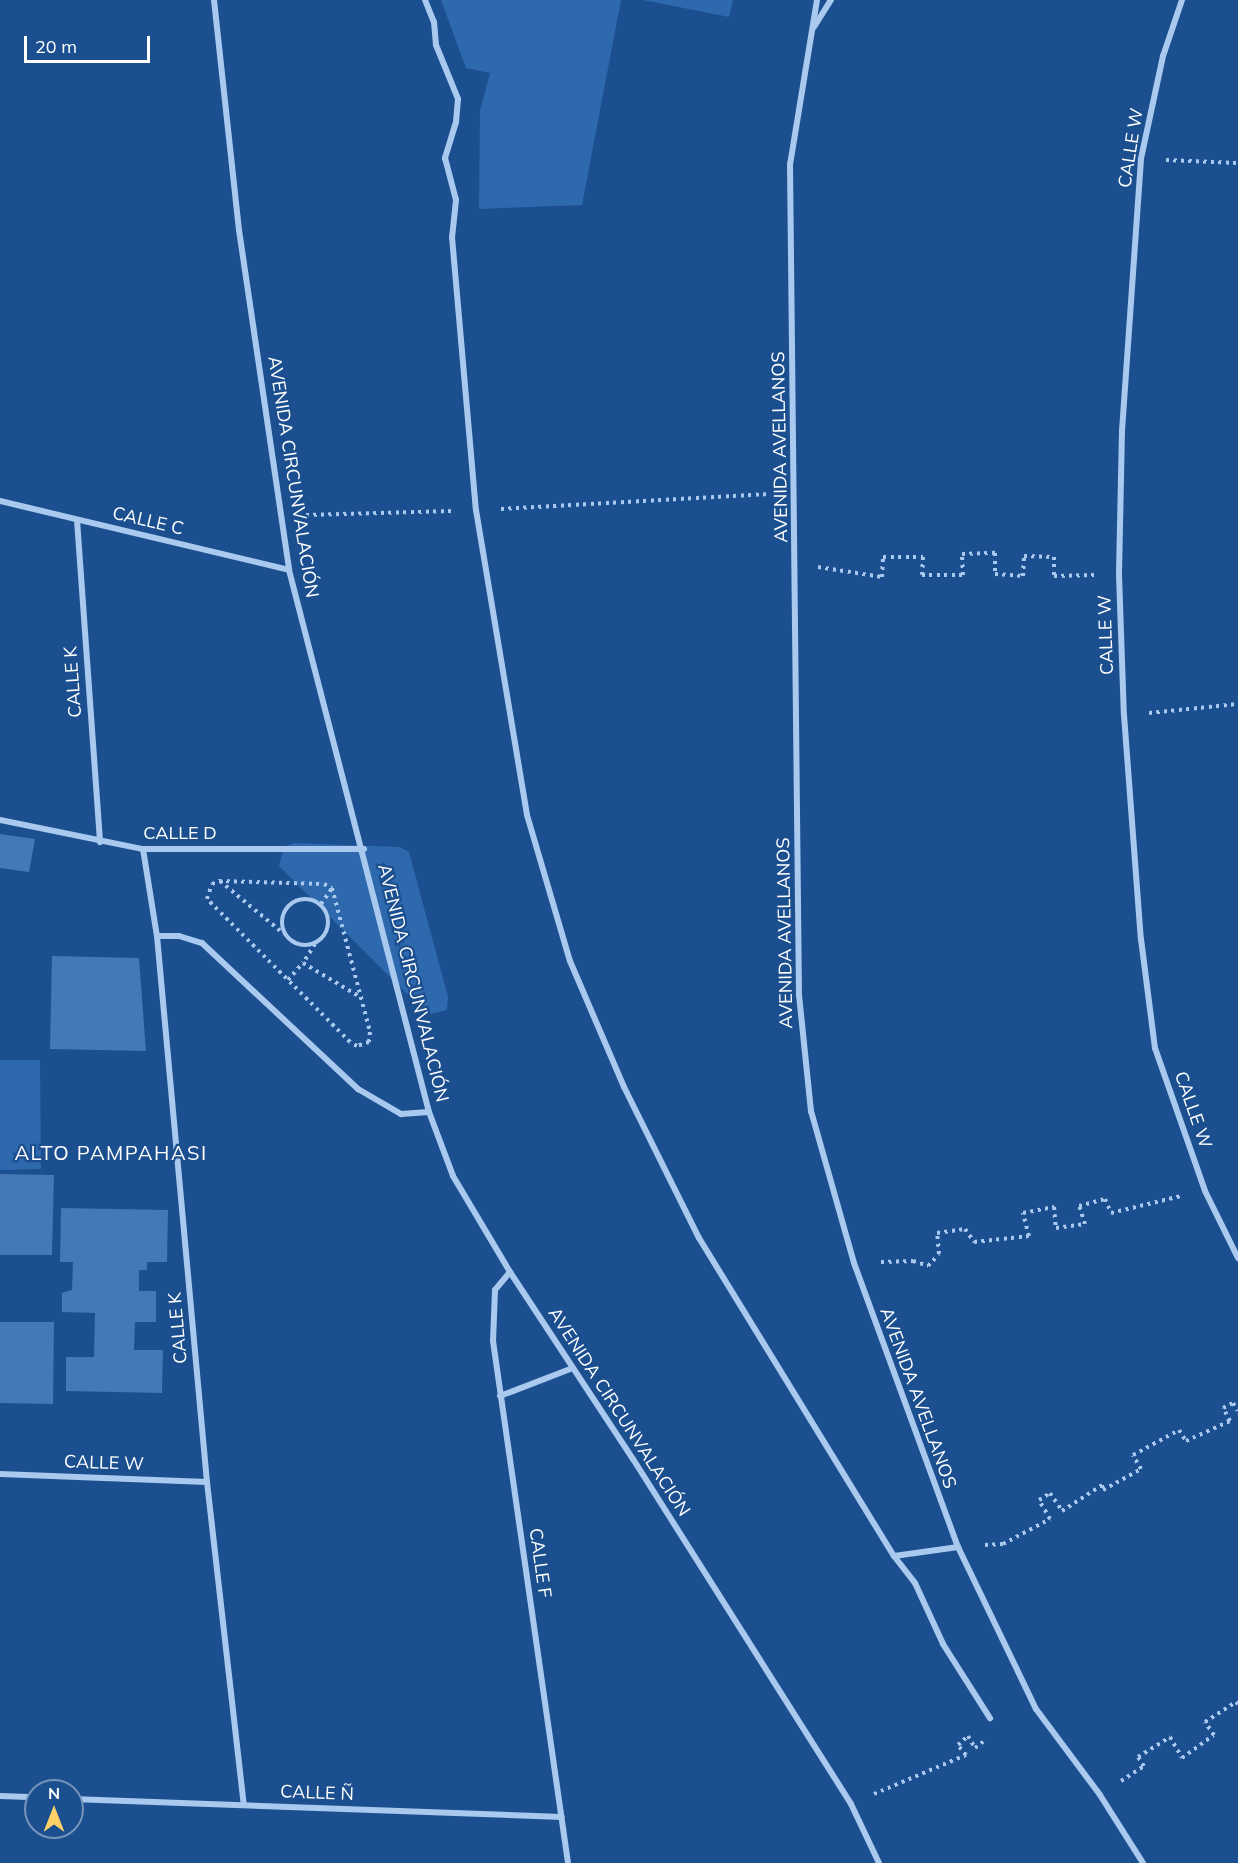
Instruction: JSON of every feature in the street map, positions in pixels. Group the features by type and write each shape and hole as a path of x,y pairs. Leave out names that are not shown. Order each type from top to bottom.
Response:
{"street":[{"name":"AVENIDA CIRCUNVALACIÓN","path":"214,0 239,230 289,570 364,849 429,1112 453,1176 510,1272 851,1804 879,1863"},
{"path":"425,0 434,22 436,45 458,99 456,123 446,158 456,200 452,237 476,510 527,815 570,962 624,1087 699,1238 894,1556 915,1583 943,1644 990,1718"},
{"name":"AVENIDA AVELLANOS","path":"817,0 790,164 796,493 798,995 811,1111 854,1263 958,1547 1036,1708 1100,1795 1143,1863"},
{"path":"812,30 831,0"},
{"name":"CALLE W","path":"1182,0 1163,56 1141,159 1122,430 1119,575 1124,715 1141,939 1155,1048 1204,1191 1238,1258"},
{"name":"CALLE C","path":"0,501 289,570"},
{"name":"CALLE K","path":"77,520 100,843"},
{"name":"CALLE D","path":"0,820 100,843 143,849 364,849"},
{"name":"CALLE K","path":"143,849 157,936 207,1482 244,1805"},
{"path":"157,936 202,943 358,1089 400,1114 429,1112"},
{"name":"CALLE F","path":"510,1272 495,1290 492,1318 500,1396 568,1863"},
{"path":"500,1396 573,1368"},
{"name":"CALLE W","path":"0,1474 207,1482"},
{"path":"894,1556 958,1547"},
{"path":"0,1796 24,1797"},
{"name":"CALLE Ñ","path":"84,1799 562,1817"}],"path":[{"path":"1141,159 1238,162"},
{"path":"282,516 476,510 796,493"},
{"path":"796,564 882,577 883,557 923,557 922,575 963,575 962,555 994,553 994,574 1023,576 1024,556 1054,557 1054,576 1119,575"},
{"path":"1124,715 1238,704"},
{"path":"219,881 290,939 298,943 315,943"},
{"path":"219,881 324,884 332,888 371,1038 365,1045 357,1046 207,899 212,884 219,881"},
{"path":"321,904 332,888"},
{"path":"288,980 327,929 329,920 321,904 304,899 288,906 282,923 290,939"},
{"path":"303,963 362,998"},
{"path":"854,1263 913,1261 928,1266 939,1254 937,1233 965,1229 974,1242 1029,1236 1023,1213 1054,1207 1056,1228 1085,1224 1079,1206 1105,1199 1111,1213 1204,1191"},
{"path":"958,1547 1003,1544 1050,1519 1039,1500 1050,1493 1062,1511 1102,1485 1102,1490 1141,1469 1133,1455 1179,1430 1186,1442 1230,1421 1223,1408 1233,1403 1238,1411"},
{"path":"1100,1795 1144,1766 1138,1756 1170,1737 1182,1758 1214,1735 1204,1722 1236,1702 1238,1704"},
{"path":"851,1804 966,1755 958,1745 968,1736 975,1748 984,1742 980,1736"}],"shaded area":[{"path":"441,0 621,0 582,205 479,209 480,111 490,73 466,68"},
{"path":"643,0 733,0 729,17"},
{"path":"294,843 400,847 409,852 448,997 447,1010 431,1014 423,1010 279,866 284,847"},
{"path":"0,1060 40,1060 41,1169 0,1170"}],"building":[{"path":"0,834 35,839 29,872 0,868"},
{"path":"52,956 139,958 146,1051 50,1049"},
{"path":"0,1174 54,1175 52,1255 0,1255"},
{"path":"61,1208 168,1210 167,1262 147,1262 147,1270 139,1270 139,1291 156,1291 156,1322 135,1322 134,1350 163,1350 162,1393 66,1391 66,1357 94,1357 95,1313 62,1312 62,1293 72,1290 73,1262 60,1262"},
{"path":"0,1322 54,1322 53,1404 0,1403"}],"district":[{"name":"ALTO PAMPAHASI","path":"111,1152"}]}
